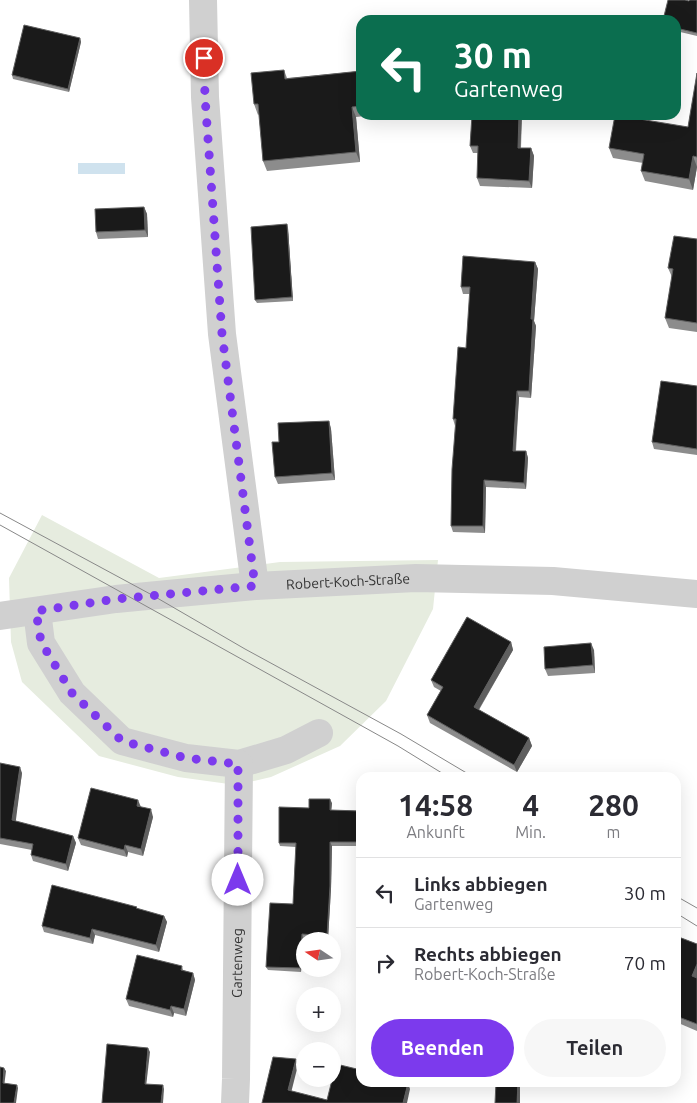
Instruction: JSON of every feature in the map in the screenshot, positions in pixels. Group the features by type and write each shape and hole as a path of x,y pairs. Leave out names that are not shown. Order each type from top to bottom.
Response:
{"street":[{"path":"203,0 205,97 222,334 255,586"},
{"name":"Robert-Koch-Straße","path":"0,616 116,599 255,586 416,578 553,581 697,594"},
{"path":"36,611 41,642 72,693 122,741 186,758 238,764 286,750 319,733"},
{"name":"Gartenweg","path":"235,1103 238,764"}],"shaded area":[{"path":"42,515 159,578 280,562 438,560 433,609 386,701 340,746 271,777 236,785 178,777 99,756 22,682 11,642 9,578"}],"water":[{"path":"78,163 125,163 125,174 78,174"}],"building":[{"path":"668,0 697,0 697,33 681,29 681,15 664,15"},
{"path":"24,25 80,38 68,89 12,75"},
{"path":"284,70 285,79 356,72 356,107 352,107 356,152 263,161 258,104 254,104 251,73"},
{"path":"697,73 697,157 693,156 689,179 641,171 644,154 609,148 614,120 645,120 688,127"},
{"path":"472,120 519,120 518,148 531,148 529,181 477,178 478,146 470,146"},
{"path":"144,207 145,230 96,232 95,209"},
{"path":"287,224 292,297 255,300 251,227"},
{"path":"674,236 697,239 697,323 665,318 673,269 668,268"},
{"path":"463,256 535,262 529,391 517,391 513,451 526,451 524,483 484,480 483,526 451,526 452,469 456,419 453,419 458,347 466,348 470,287 461,287"},
{"path":"661,381 697,386 697,449 652,442"},
{"path":"329,421 332,473 275,477 272,442 279,442 278,423"},
{"path":"467,617 511,642 474,707 529,738 514,765 427,715 443,687 431,680"},
{"path":"591,643 593,665 545,669 544,647"},
{"path":"0,763 20,767 12,820 73,836 66,864 31,855 33,844 0,838"},
{"path":"91,788 138,800 137,806 151,809 141,849 125,845 124,850 78,838"},
{"path":"309,799 330,799 330,810 356,811 356,842 330,842 327,932 296,932 296,968 266,967 270,903 293,904 296,843 279,843 279,807 309,808"},
{"path":"52,885 164,916 156,945 92,929 90,938 42,926"},
{"path":"681,938 697,944 697,964 692,976 697,978 697,1024 681,1018"},
{"path":"137,955 182,966 181,970 193,973 184,1009 171,1006 170,1010 126,999"},
{"path":"107,1044 148,1048 145,1084 163,1085 161,1103 102,1103"},
{"path":"273,1057 296,1059 288,1090 327,1100 330,1087 341,1087 341,1065 356,1069 356,1087 407,1087 403,1103 262,1103"},
{"path":"0,1067 4,1068 3,1083 17,1085 14,1103 0,1103"},
{"path":"496,1087 518,1087 517,1103 495,1103"}],"tram line":[{"path":"0,513 152,595 245,649 401,734 465,772"},
{"path":"0,525 398,746 440,772"},
{"path":"681,899 697,908"},
{"path":"681,916 697,926"}],"route":[{"path":"204,58 205,97 222,334 255,586 116,599 36,611 41,642 72,693 122,741 186,758 238,764 238,880"}]}
